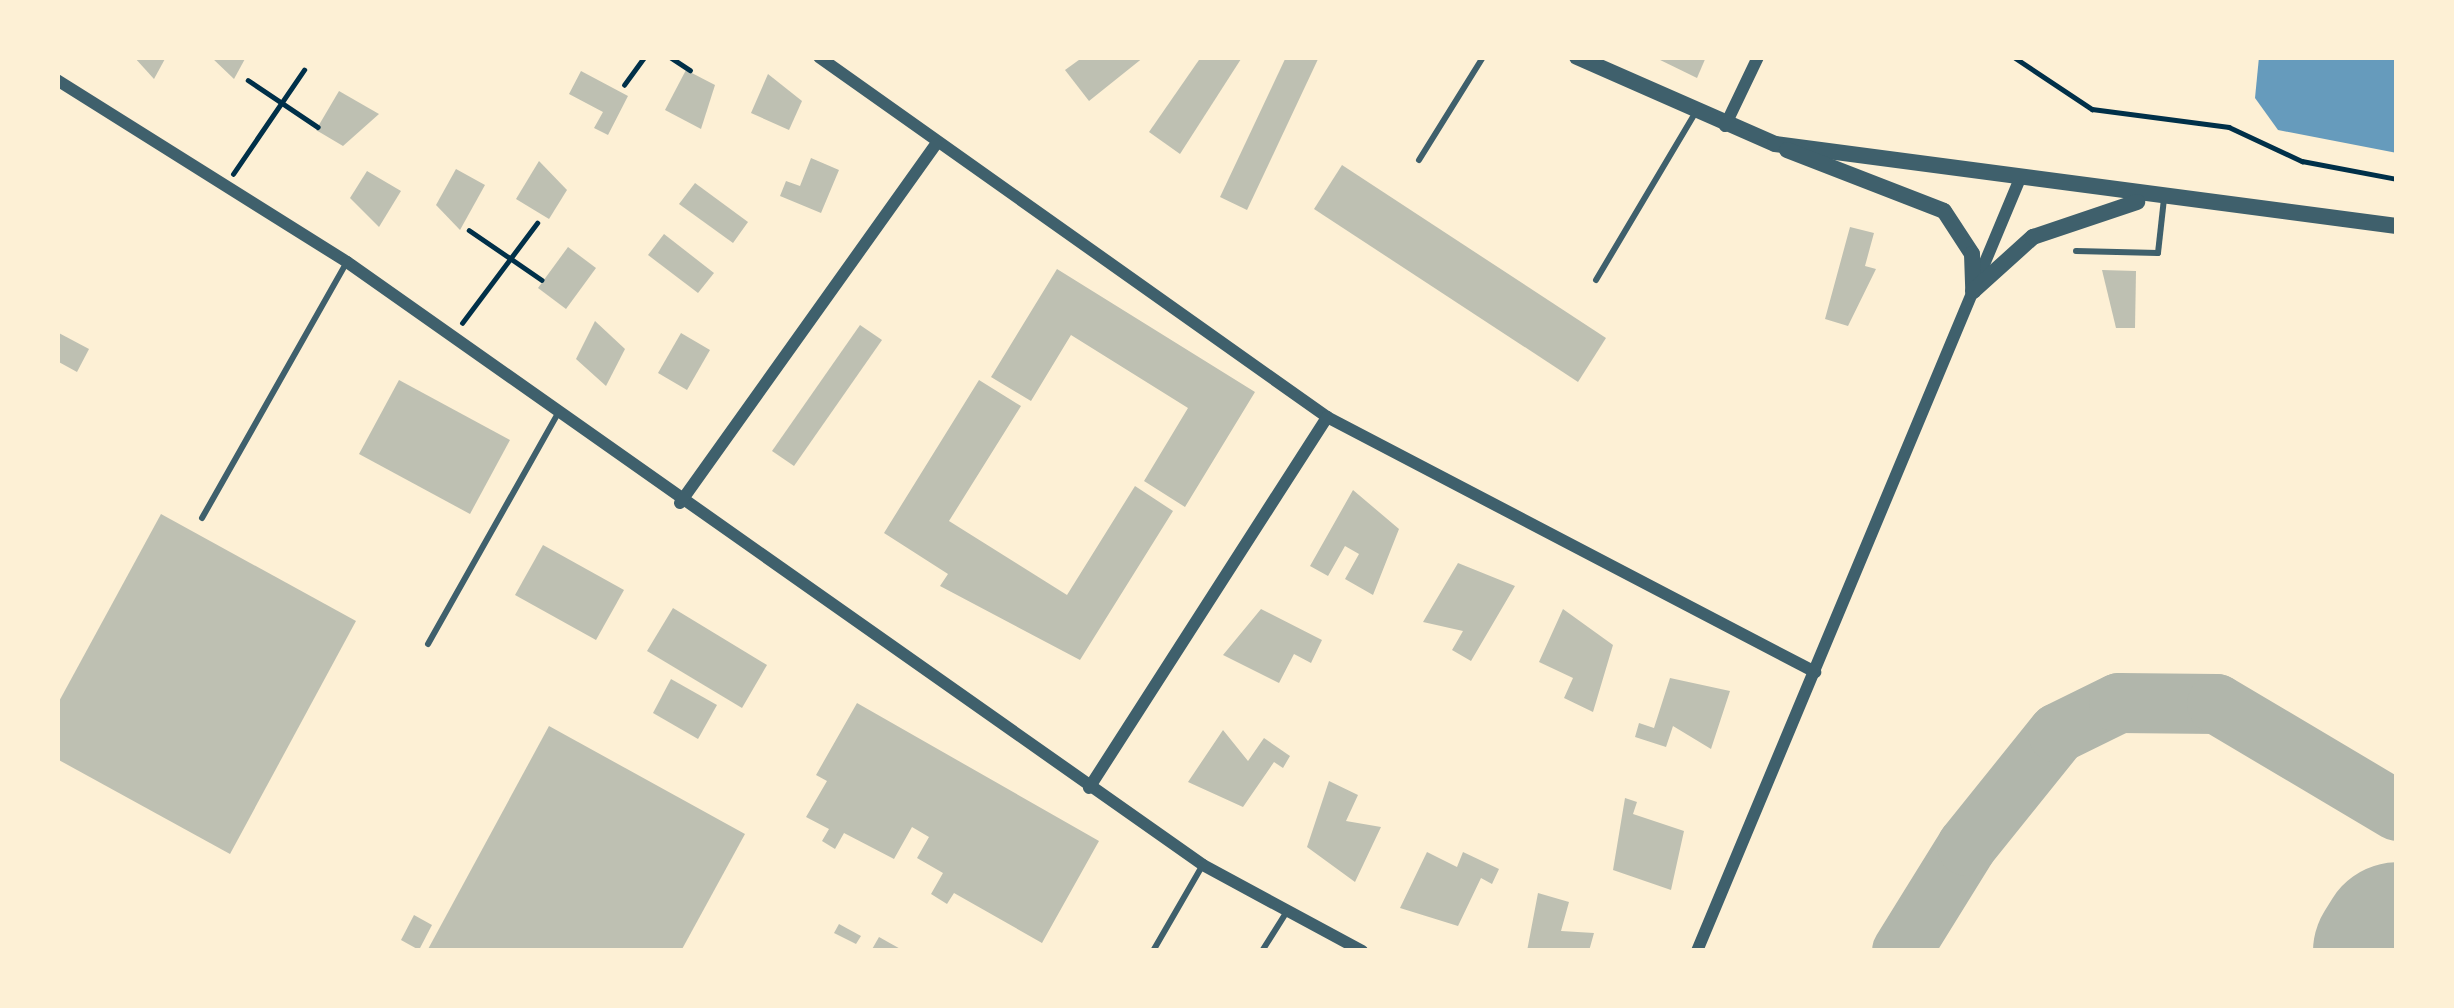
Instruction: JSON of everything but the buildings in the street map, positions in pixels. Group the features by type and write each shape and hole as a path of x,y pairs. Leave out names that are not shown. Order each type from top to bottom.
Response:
{"street":[{"path":"819,57 935,145 1327,417 1815,672"},
{"path":"1577,57 1724,126 1944,211 1972,254 1973,290"},
{"path":"1724,126 1757,57"},
{"path":"57,80 347,262 680,503 1203,865 1362,951"},
{"path":"1775,144 2019,181 2397,226"},
{"path":"680,503 935,145"},
{"path":"1697,951 2019,181"},
{"path":"1973,290 2010,252 2075,216 2164,199"},
{"path":"1089,788 1327,417"}],"lane":[{"path":"1419,160 1483,57"},
{"path":"1596,280 1695,113"},
{"path":"2076,251 2158,253 2164,199"},
{"path":"202,518 347,262"},
{"path":"428,644 558,413"},
{"path":"1154,951 1203,865"},
{"path":"1262,951 1287,912"}],"path":[{"path":"624,85 644,57"},
{"path":"670,57 690,70"},
{"path":"2014,57 2092,109 2229,127 2302,161 2397,179"},
{"path":"227,184 304,70"},
{"path":"248,80 318,127"},
{"path":"452,337 537,223"},
{"path":"469,230 542,280"}],"water":[{"path":"2259,57 2397,57 2397,153 2278,130 2255,98"}],"taxiway":[{"path":"1902,951 1967,846 2058,733 2119,703 2217,704 2397,811"}],"runway":[{"path":"2389,951 2397,938"}]}
